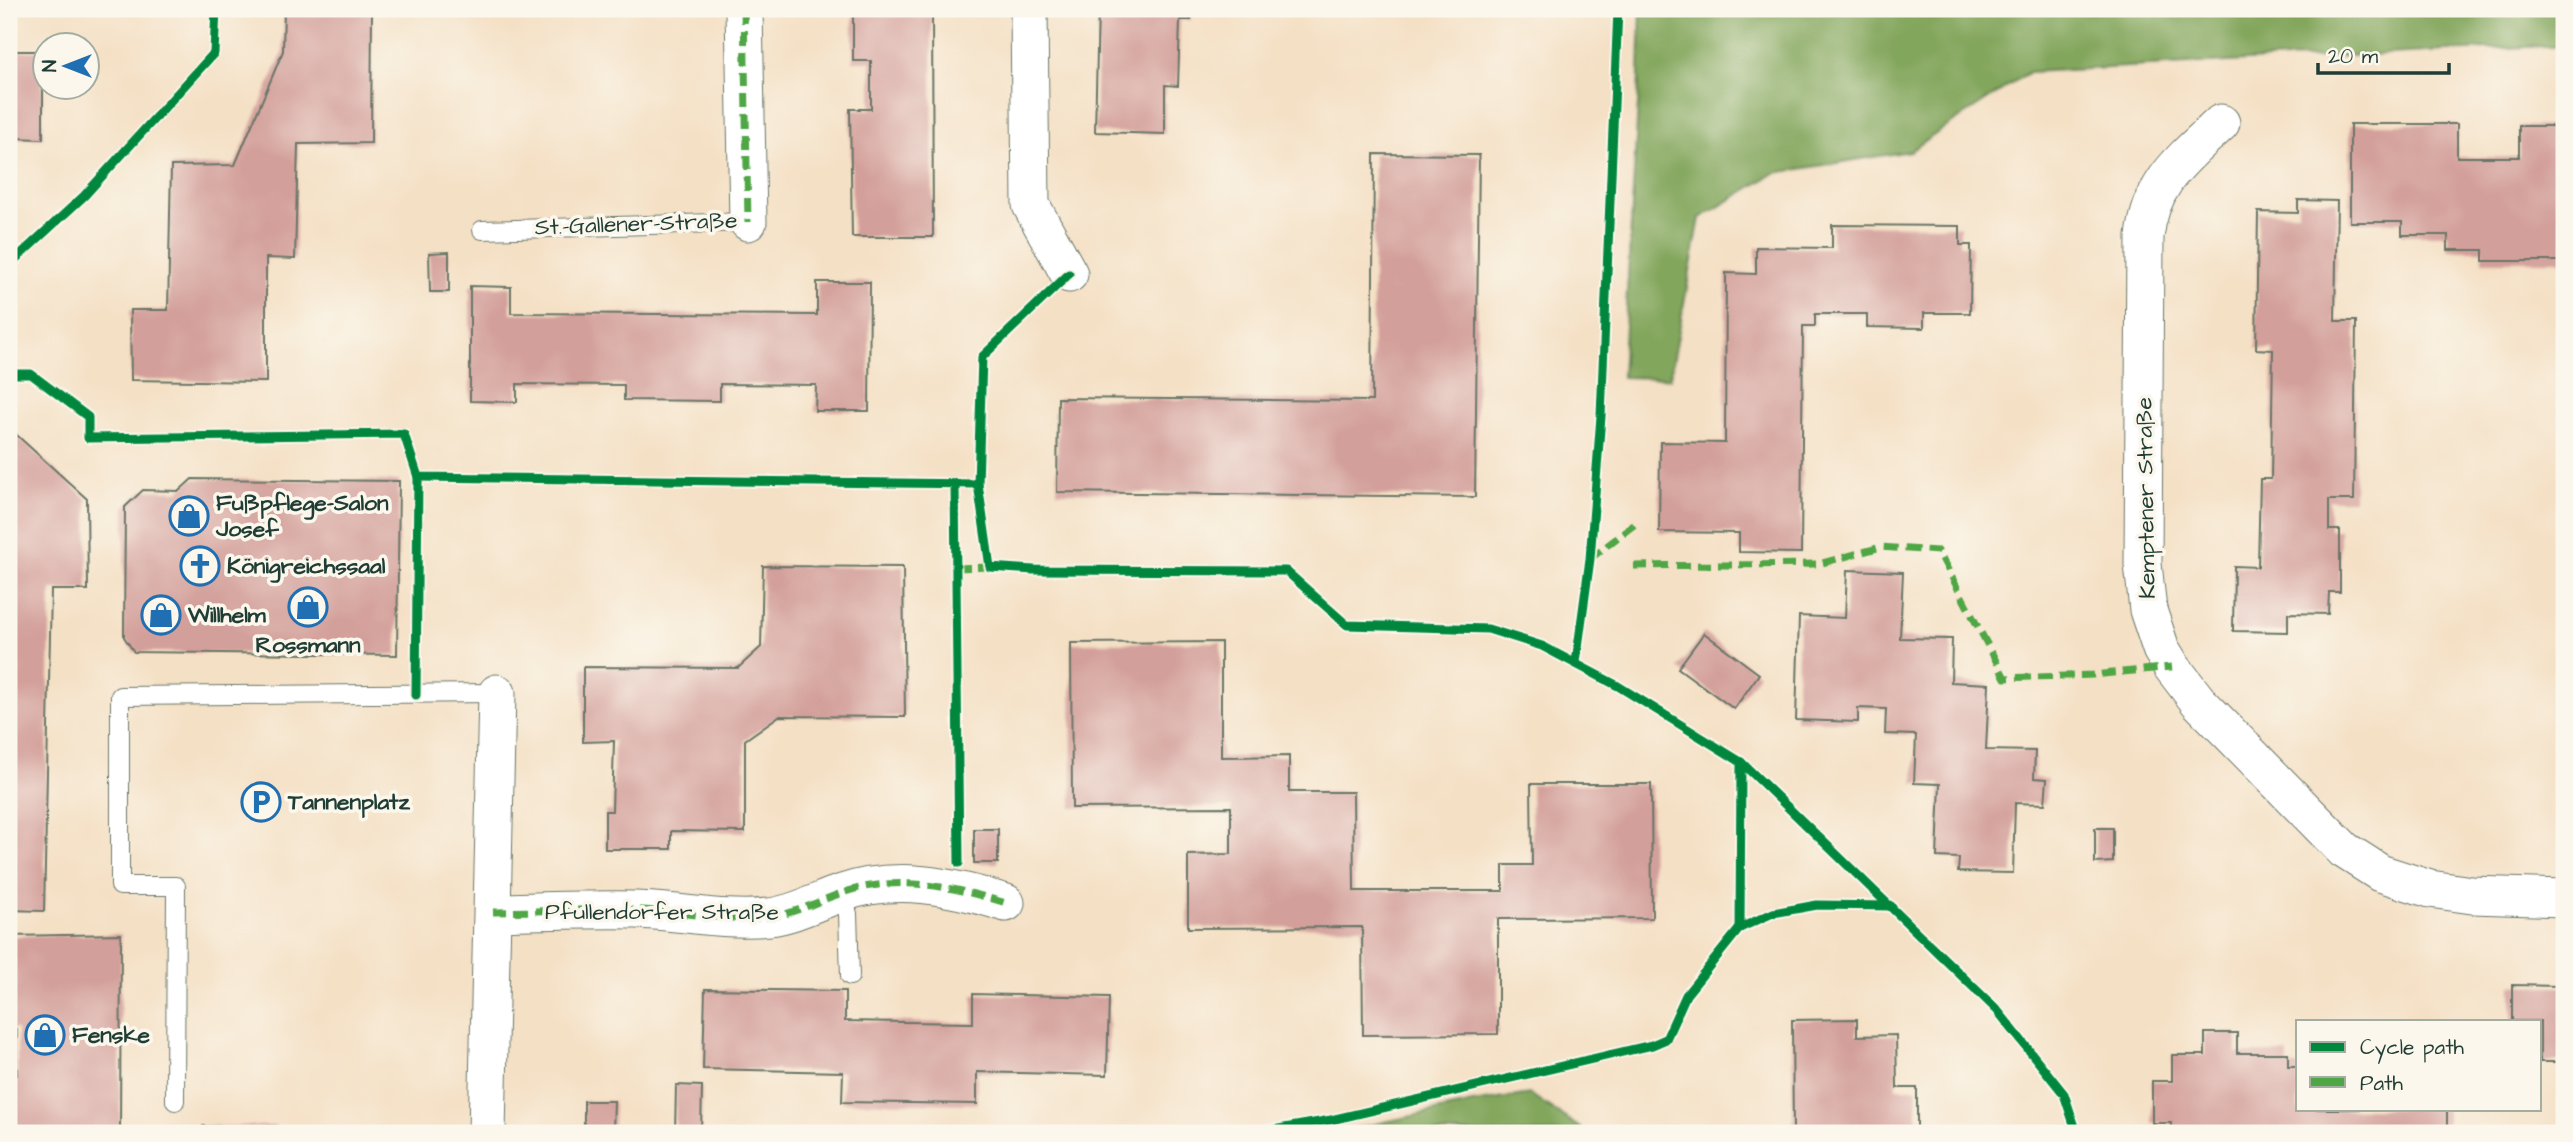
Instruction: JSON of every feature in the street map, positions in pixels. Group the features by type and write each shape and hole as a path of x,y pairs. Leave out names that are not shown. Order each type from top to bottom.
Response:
{"street":[{"name":"St.-Gallener-Straße","path":"744,9 748,222"},
{"path":"1029,9 1031,205 1069,274"},
{"name":"Kemptener Straße","path":"2221,123 2171,170 2147,213 2143,564 2148,610 2161,649 2198,701 2330,838 2361,863 2398,880 2430,890 2564,898"},
{"path":"487,1133 497,693"},
{"name":"Pfullendorfer Straße","path":"493,912 638,910 709,916 768,917 796,911 842,893 886,884 918,883 956,876 1006,904"}],"lane":[{"name":"St.-Gallener-Straße","path":"482,230 748,222"},
{"path":"175,1101 176,886 120,886 120,696 497,693"},
{"path":"842,893 848,914 850,976"}],"green space":[{"path":"1641,9 2564,9 2564,45 2029,72 1910,151 1775,173 1700,218 1670,378 1622,377"},
{"path":"1530,1094 1580,1128 1583,1133 1333,1133 1473,1103"}],"building":[{"path":"284,9 372,9 371,143 298,144 295,259 266,258 266,382 131,380 130,310 168,310 171,166 235,165 283,51"},
{"path":"853,9 932,9 933,237 852,237 850,109 871,109 871,61 853,61"},
{"path":"1098,9 1192,9 1191,20 1180,20 1178,86 1165,85 1165,134 1095,132"},
{"path":"9,51 32,51 32,102 43,102 43,139 9,138"},
{"path":"2350,124 2457,124 2457,157 2519,157 2519,126 2564,126 2564,261 2483,261 2483,250 2448,250 2448,235 2402,235 2402,222 2350,222"},
{"path":"1374,154 1479,155 1475,497 1057,492 1058,398 1372,401"},
{"path":"2298,200 2337,201 2335,321 2356,321 2354,500 2329,500 2329,530 2340,530 2340,592 2329,592 2328,614 2288,613 2288,632 2233,631 2234,566 2258,567 2260,479 2271,479 2273,350 2256,349 2258,212 2298,213"},
{"path":"1832,225 1960,226 1960,245 1971,245 1970,313 1924,313 1924,328 1867,327 1867,314 1815,314 1815,326 1803,326 1801,553 1739,552 1739,533 1659,532 1660,442 1725,443 1726,273 1756,274 1756,247 1832,248"},
{"path":"449,252 449,292 430,292 429,253"},
{"path":"817,282 870,282 869,411 815,411 816,385 720,384 720,401 624,400 624,385 517,384 517,402 470,401 470,286 511,287 511,313 817,315"},
{"path":"9,428 87,499 88,590 51,590 44,911 9,910"},
{"path":"192,479 399,481 397,655 134,652 124,637 125,507 143,490 179,491"},
{"path":"763,566 903,567 905,717 779,716 745,740 745,832 671,831 671,849 605,849 605,811 612,811 614,741 583,742 583,667 738,668 761,647"},
{"path":"1847,570 1903,572 1900,638 1952,639 1951,682 1989,684 1986,750 2035,751 2034,778 2047,779 2045,804 2015,803 2013,873 1958,872 1959,858 1937,857 1940,784 1914,783 1916,735 1885,734 1886,709 1858,708 1858,722 1796,720 1799,616 1845,618"},
{"path":"1704,633 1759,674 1734,709 1678,668"},
{"path":"1221,642 1221,757 1289,756 1289,792 1353,792 1354,891 1503,891 1503,865 1532,865 1531,784 1651,784 1652,918 1498,919 1498,1034 1363,1035 1362,927 1188,928 1188,855 1231,854 1231,807 1072,808 1071,643"},
{"path":"2095,828 2113,828 2113,862 2095,863"},
{"path":"974,829 998,829 998,863 974,863"},
{"path":"121,934 120,1133 9,1133 9,1075 17,1075 17,1029 9,1029 9,936"},
{"path":"2512,985 2564,986 2564,1062 2542,1062 2542,1020 2512,1020"},
{"path":"705,989 845,991 845,1021 973,1023 973,994 1109,997 1107,1075 977,1072 977,1104 842,1102 843,1072 703,1069"},
{"path":"1857,1019 1857,1036 1896,1035 1897,1088 1917,1088 1917,1133 1793,1133 1792,1020"},
{"path":"2205,1033 2237,1033 2237,1053 2288,1053 2288,1066 2296,1066 2296,1110 2447,1110 2447,1133 2171,1133 2171,1123 2152,1123 2152,1081 2172,1081 2172,1055 2205,1055"},
{"path":"676,1085 702,1086 701,1133 675,1133"},
{"path":"584,1101 614,1101 613,1133 584,1133"},
{"path":"203,1126 277,1126 277,1133 203,1133"}],"marked path":[{"path":"744,9 748,222"},
{"path":"1590,559 1635,524"},
{"path":"1634,566 1819,564 1881,547 1938,551 2005,678 2093,675 2172,667"},
{"path":"956,568 990,567"},
{"path":"493,912 636,910 719,917 769,917 860,888 902,884 944,887 1006,903"}],"cycle path":[{"path":"9,265 84,196 214,53 216,9"},
{"path":"1576,662 1590,559 1601,416 1618,9"},
{"path":"1069,274 982,357 978,484 990,567 1034,570 1286,571 1347,625 1488,629 1542,646 1618,686 1741,762 1997,1010 2064,1094 2077,1133"},
{"path":"9,374 31,374 88,417 88,438 404,434 418,477 978,484"},
{"path":"416,695 418,477"},
{"path":"955,484 959,863"},
{"path":"1740,928 1741,762"},
{"path":"1255,1133 1331,1120 1652,1045 1666,1039 1686,995 1740,928 1773,913 1817,905 1891,906"}],"place":[{"name":"Fußpflege-Salon Josef","path":"189,516"},
{"name":"Königreichssaal","path":"200,566"},
{"name":"Rossmann","path":"308,607"},
{"name":"Willhelm","path":"161,615"},
{"name":"Tannenplatz","path":"261,802"},
{"name":"Fenske","path":"45,1035"}]}
